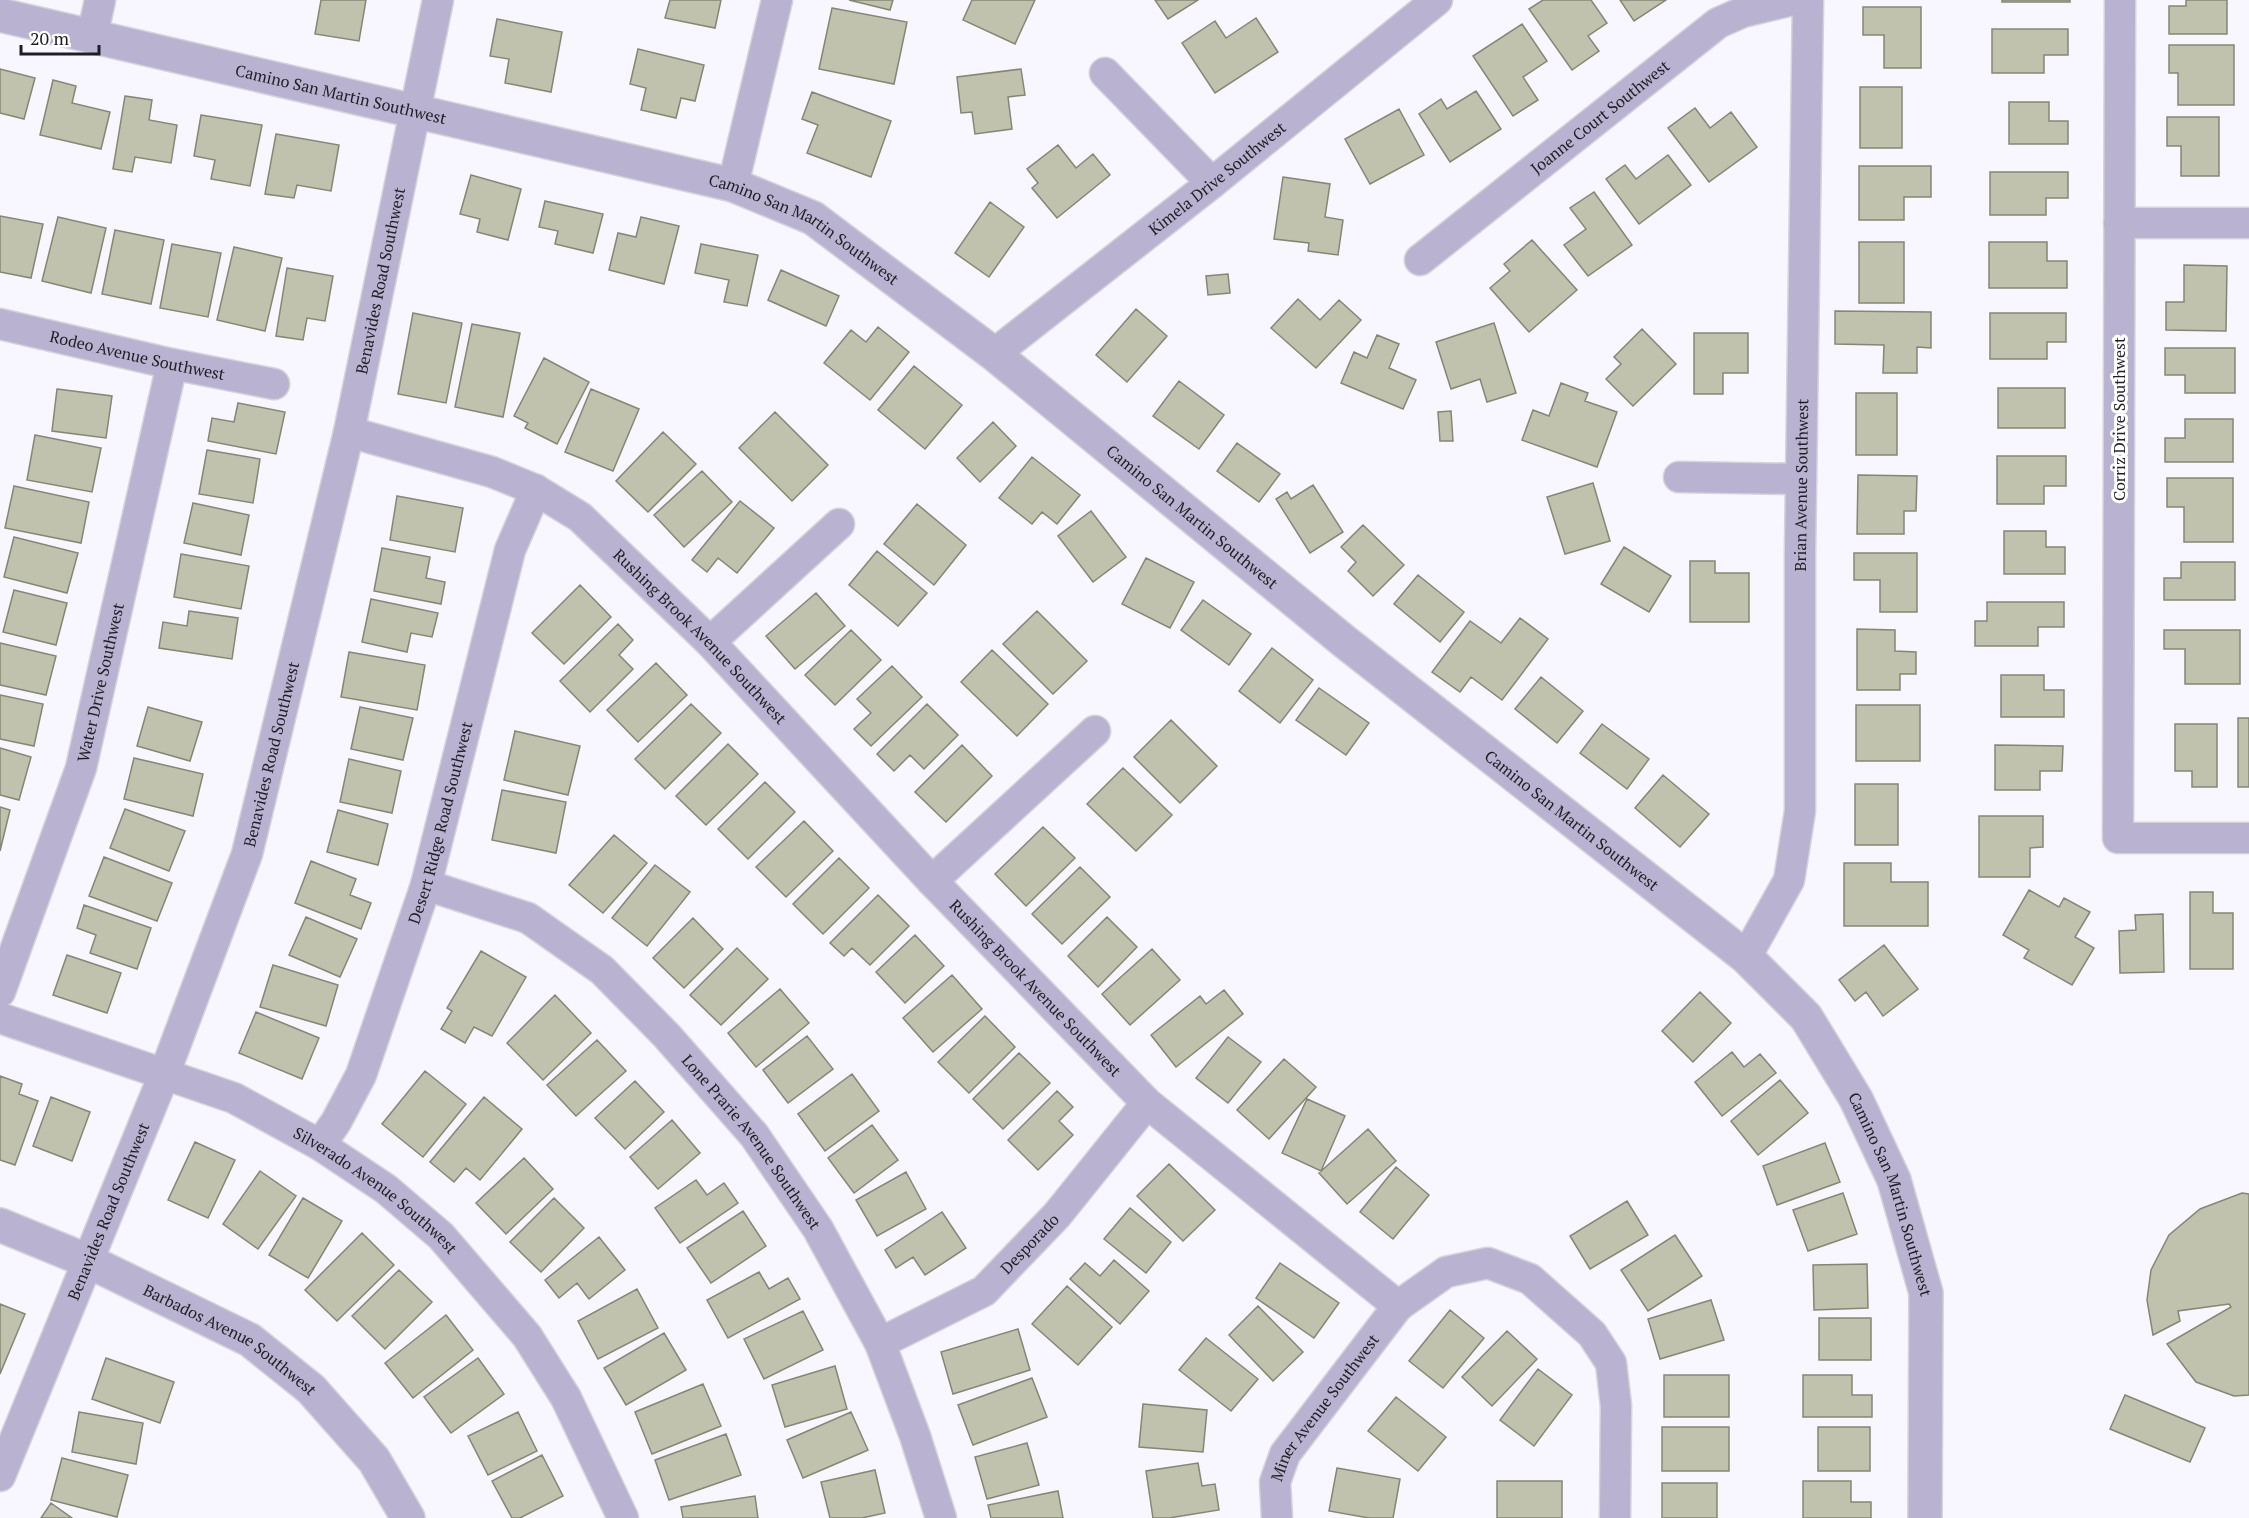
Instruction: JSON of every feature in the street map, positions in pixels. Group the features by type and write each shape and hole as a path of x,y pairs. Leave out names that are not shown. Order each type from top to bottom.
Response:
{"street":[{"path":"92,37 100,0"},
{"name":"Benavides Road Southwest","path":"0,1476 9,1433 88,1261 164,1074 247,854 349,432 417,112 438,0"},
{"path":"733,185 777,0"},
{"name":"Kimela Drive Southwest","path":"994,354 1212,183 1437,0"},
{"name":"Joanne Court Southwest","path":"1420,260 1718,23 1743,12 1793,0"},
{"name":"Brian Avenue Southwest","path":"1746,957 1789,880 1800,811 1801,479 1808,0"},
{"name":"Corriz Drive Southwest","path":"2120,0 2118,838 2249,838"},
{"name":"Camino San Martin Southwest","path":"0,15 733,185 813,218 994,354 1345,642 1746,957 1806,1017 1856,1099 1894,1180 1926,1293 1925,1518"},
{"path":"1105,74 1212,183"},
{"path":"2119,223 2249,223"},
{"name":"Rodeo Avenue Southwest","path":"0,324 171,364 274,384"},
{"name":"Water Drive Southwest","path":"0,992 81,768 171,364"},
{"name":"Rushing Brook Avenue Southwest","path":"349,432 492,472 536,490 580,517 710,642 932,881 1147,1104 1398,1306"},
{"path":"1679,477 1801,479"},
{"name":"Desert Ridge Road Southwest","path":"320,1145 336,1122 361,1075 426,885 510,550 536,490"},
{"path":"710,642 839,524"},
{"path":"932,881 1095,731"},
{"name":"Lone Prarie Avenue Southwest","path":"426,885 528,918 602,970 667,1036 754,1135 818,1229 880,1344 915,1436 941,1518"},
{"name":"Silverado Avenue Southwest","path":"0,1018 234,1098 320,1145 386,1189 441,1236 527,1336 566,1398 623,1518"},
{"name":"Desporado","path":"880,1344 984,1291 1057,1215 1147,1104"},
{"name":"Barbados Avenue Southwest","path":"0,1226 88,1261 250,1340 311,1389 374,1460 408,1518"},
{"path":"1398,1306 1446,1272 1488,1263 1530,1280 1592,1334 1611,1363 1616,1406 1615,1518"},
{"name":"Miner Avenue Southwest","path":"1277,1518 1275,1482 1285,1454 1398,1306"}],"building":[{"path":"321,0 366,0 359,41 315,34"},
{"path":"670,0 721,0 715,28 665,18"},
{"path":"849,0 893,0 890,10"},
{"path":"972,0 1035,0 1015,44 963,20"},
{"path":"1155,0 1198,0 1168,19"},
{"path":"1543,0 1591,0 1607,23 1588,36 1599,51 1572,70 1529,9"},
{"path":"1620,0 1666,0 1634,21"},
{"path":"2002,0 2070,0 2070,2 2002,2"},
{"path":"2186,0 2227,0 2227,34 2169,34 2169,6 2186,6"},
{"path":"1863,7 1921,7 1921,68 1884,68 1884,35 1863,35"},
{"path":"832,8 907,22 894,84 819,69"},
{"path":"1256,18 1278,52 1215,93 1182,43 1215,21 1226,38"},
{"path":"497,19 562,32 551,92 505,83 509,59 490,56"},
{"path":"1522,24 1547,61 1523,77 1538,100 1513,116 1473,56"},
{"path":"1992,29 2068,29 2068,55 2044,55 2044,73 1992,73"},
{"path":"2169,45 2234,45 2234,105 2178,105 2178,73 2169,73"},
{"path":"638,49 704,65 695,101 681,98 676,118 641,110 646,88 630,84"},
{"path":"0,69 35,78 24,119 0,113"},
{"path":"1021,69 1025,95 1008,97 1012,129 975,134 972,112 961,113 957,77"},
{"path":"53,80 76,86 72,103 110,112 101,149 40,135"},
{"path":"1860,87 1902,87 1902,148 1860,148"},
{"path":"1476,91 1501,129 1450,162 1419,114 1441,99 1447,109"},
{"path":"812,92 891,121 871,177 807,153 818,125 802,119"},
{"path":"125,96 152,100 149,120 177,125 171,163 135,157 132,172 113,169"},
{"path":"2009,102 2049,102 2049,121 2068,121 2068,144 2009,144"},
{"path":"1695,108 1710,128 1731,112 1757,147 1709,182 1668,128"},
{"path":"1399,109 1424,155 1370,184 1345,139"},
{"path":"201,115 262,125 250,186 211,179 215,160 194,156"},
{"path":"2167,117 2219,117 2219,176 2181,176 2181,146 2167,146"},
{"path":"276,134 339,145 331,191 297,185 294,198 265,194"},
{"path":"1058,145 1076,168 1093,154 1110,175 1057,218 1032,188 1038,183 1027,169"},
{"path":"1668,155 1691,185 1639,224 1606,179 1625,165 1636,179"},
{"path":"1859,166 1931,166 1931,197 1904,197 1904,220 1859,220"},
{"path":"1990,172 2068,172 2068,198 2046,198 2046,215 1990,215"},
{"path":"471,175 521,189 508,240 477,232 480,219 460,214"},
{"path":"1283,177 1330,184 1325,217 1343,220 1338,255 1308,251 1309,243 1274,239"},
{"path":"1594,192 1632,245 1588,276 1564,245 1586,229 1570,208"},
{"path":"545,201 603,214 593,253 555,244 558,231 539,227"},
{"path":"990,202 1024,227 989,277 955,253"},
{"path":"0,216 43,224 31,278 0,272"},
{"path":"58,217 106,228 91,293 42,281"},
{"path":"641,217 679,226 664,284 609,270 618,233 636,237"},
{"path":"115,230 164,240 151,304 102,294"},
{"path":"1532,240 1577,290 1529,332 1490,288 1510,271 1504,264"},
{"path":"1859,242 1904,242 1904,303 1859,303"},
{"path":"1989,242 2047,242 2047,261 2067,261 2067,288 1989,288"},
{"path":"172,244 221,253 208,317 160,308"},
{"path":"701,244 758,255 747,306 724,302 729,280 695,273"},
{"path":"234,247 282,258 265,331 217,320"},
{"path":"2184,265 2227,266 2226,331 2166,330 2166,302 2184,302"},
{"path":"287,268 333,276 325,321 307,318 303,340 276,336"},
{"path":"781,270 839,296 826,326 768,300"},
{"path":"1228,274 1230,293 1208,295 1206,276"},
{"path":"1298,299 1320,320 1339,300 1361,320 1316,368 1271,328"},
{"path":"1136,309 1167,336 1127,382 1096,355"},
{"path":"1835,311 1931,312 1931,348 1917,347 1917,373 1883,373 1884,345 1835,344"},
{"path":"413,313 462,323 446,403 398,394"},
{"path":"1990,313 2066,313 2066,342 2047,342 2047,359 1990,359"},
{"path":"1494,323 1516,393 1487,402 1480,379 1451,389 1436,342"},
{"path":"472,324 520,333 503,417 455,407"},
{"path":"878,327 909,352 870,400 824,363 851,330 866,342"},
{"path":"1642,329 1676,364 1633,406 1606,379 1621,364 1614,357"},
{"path":"1694,333 1748,333 1748,373 1723,373 1723,394 1694,394"},
{"path":"1377,335 1399,344 1389,368 1416,380 1403,409 1341,383 1354,352 1367,358"},
{"path":"2165,348 2235,348 2235,393 2185,393 2185,375 2165,375"},
{"path":"544,358 589,382 557,444 525,428 528,423 514,416"},
{"path":"914,366 962,405 925,449 878,410"},
{"path":"1179,381 1224,415 1199,449 1153,416"},
{"path":"1561,383 1588,393 1585,401 1617,412 1597,467 1522,440 1533,410 1549,416"},
{"path":"1998,388 2065,388 2065,428 1998,428"},
{"path":"57,389 112,396 106,438 52,431"},
{"path":"591,389 639,409 613,471 565,452"},
{"path":"1856,393 1897,393 1897,455 1856,455"},
{"path":"238,403 285,412 276,454 208,441 212,418 234,422"},
{"path":"1451,411 1453,441 1440,441 1438,412"},
{"path":"775,412 828,465 792,501 739,448"},
{"path":"2185,419 2233,419 2233,462 2165,462 2165,438 2185,438"},
{"path":"993,422 1016,446 980,482 957,458"},
{"path":"663,432 696,464 648,512 616,481"},
{"path":"35,435 101,448 92,492 27,480"},
{"path":"1237,443 1280,474 1259,502 1217,471"},
{"path":"207,450 260,459 253,503 199,494"},
{"path":"1997,456 2066,456 2066,486 2044,486 2044,504 1997,504"},
{"path":"1032,457 1080,495 1057,524 1042,512 1032,524 999,498"},
{"path":"702,471 732,502 684,547 654,515"},
{"path":"1858,475 1917,476 1916,511 1904,511 1904,534 1857,534"},
{"path":"2167,478 2233,478 2233,542 2184,542 2184,507 2167,507"},
{"path":"1593,483 1610,541 1565,554 1547,497"},
{"path":"1313,485 1343,532 1310,553 1276,499 1287,492 1291,499"},
{"path":"14,486 89,502 81,543 5,528"},
{"path":"397,496 463,508 455,552 390,540"},
{"path":"740,501 774,528 737,573 718,558 707,572 692,560"},
{"path":"193,503 249,515 241,555 184,543"},
{"path":"917,504 966,545 934,585 884,544"},
{"path":"1091,511 1126,557 1093,582 1058,536"},
{"path":"1363,525 1404,565 1373,596 1348,571 1356,562 1341,547"},
{"path":"2004,531 2046,531 2046,547 2065,547 2065,574 2004,574"},
{"path":"14,537 78,553 67,593 4,577"},
{"path":"1624,547 1671,576 1649,612 1601,584"},
{"path":"382,548 430,557 426,578 445,582 441,604 374,591"},
{"path":"877,551 927,593 898,626 849,585"},
{"path":"1854,553 1917,553 1917,612 1880,612 1880,580 1854,580"},
{"path":"181,554 249,566 241,609 174,597"},
{"path":"1146,558 1194,582 1170,628 1122,604"},
{"path":"1690,561 1715,561 1715,573 1749,573 1749,622 1690,622"},
{"path":"2181,562 2235,562 2235,600 2164,600 2164,578 2181,578"},
{"path":"1418,575 1464,612 1440,642 1394,604"},
{"path":"580,585 611,617 564,664 532,633"},
{"path":"14,590 67,603 56,645 3,632"},
{"path":"816,593 845,626 795,669 766,636"},
{"path":"371,599 438,613 432,637 411,633 407,652 362,642"},
{"path":"1203,600 1251,634 1229,665 1181,630"},
{"path":"1987,602 2064,602 2064,627 2038,627 2038,646 1975,646 1975,621 1987,621"},
{"path":"189,611 238,618 232,659 159,648 163,622 187,626"},
{"path":"1037,611 1087,661 1053,694 1003,644"},
{"path":"1520,618 1548,639 1502,700 1471,677 1460,692 1432,672 1470,621 1501,643"},
{"path":"618,624 633,640 619,655 633,669 590,712 560,681"},
{"path":"1857,629 1895,630 1895,651 1916,652 1916,674 1900,674 1900,690 1857,690"},
{"path":"851,630 881,660 835,705 805,675"},
{"path":"2164,630 2240,630 2240,684 2185,684 2185,649 2164,649"},
{"path":"0,643 56,656 46,695 0,685"},
{"path":"1272,648 1313,680 1280,723 1239,691"},
{"path":"992,650 1048,704 1017,736 961,682"},
{"path":"349,652 425,665 417,710 341,697"},
{"path":"656,663 687,695 638,742 607,710"},
{"path":"892,666 922,697 871,746 854,729 871,713 857,699"},
{"path":"2001,675 2044,675 2044,690 2064,690 2064,717 2001,717"},
{"path":"1541,677 1583,711 1557,743 1515,709"},
{"path":"1319,688 1369,723 1346,755 1296,720"},
{"path":"0,695 43,704 34,746 0,739"},
{"path":"691,704 721,733 665,789 635,759"},
{"path":"927,704 958,735 924,769 910,755 894,771 877,754"},
{"path":"1856,705 1920,705 1920,761 1856,761"},
{"path":"148,707 202,722 190,761 137,746"},
{"path":"360,707 413,718 403,760 351,749"},
{"path":"2238,718 2249,718 2249,787 2238,787"},
{"path":"1171,720 1217,766 1180,803 1134,757"},
{"path":"1602,724 1649,759 1627,789 1580,753"},
{"path":"2175,724 2217,724 2217,787 2192,787 2192,771 2175,771"},
{"path":"515,731 580,746 568,795 504,780"},
{"path":"728,744 758,774 706,825 676,796"},
{"path":"962,745 992,776 946,822 915,792"},
{"path":"1995,745 2063,746 2062,771 2040,771 2040,790 1995,790"},
{"path":"0,748 31,757 19,800 0,795"},
{"path":"134,758 203,774 193,816 124,799"},
{"path":"349,759 401,771 392,813 340,802"},
{"path":"1123,768 1172,815 1136,851 1087,804"},
{"path":"1663,775 1709,814 1680,847 1635,808"},
{"path":"765,782 795,812 748,859 718,829"},
{"path":"1855,784 1898,784 1898,845 1855,845"},
{"path":"502,790 566,802 556,853 492,840"},
{"path":"0,807 10,810 0,851"},
{"path":"125,809 185,831 169,871 110,848"},
{"path":"338,810 388,824 378,865 327,852"},
{"path":"1979,816 2043,816 2043,847 2030,848 2030,877 1979,877"},
{"path":"804,821 833,851 786,897 756,867"},
{"path":"1043,827 1075,858 1026,906 995,874"},
{"path":"614,835 647,863 603,913 569,885"},
{"path":"104,857 172,883 157,921 89,896"},
{"path":"839,858 869,888 823,934 793,904"},
{"path":"311,861 356,879 350,895 371,903 361,929 295,903"},
{"path":"1844,863 1891,863 1891,882 1928,882 1928,926 1844,926"},
{"path":"655,865 690,892 647,946 612,918"},
{"path":"1080,867 1110,897 1062,944 1032,914"},
{"path":"2029,890 2059,907 2064,898 2090,912 2075,937 2094,948 2072,985 2024,958 2029,950 2003,935"},
{"path":"2190,892 2213,892 2213,913 2233,913 2233,969 2190,969"},
{"path":"878,895 909,926 870,965 852,948 844,956 830,943"},
{"path":"84,905 151,928 137,969 90,953 96,935 77,928"},
{"path":"2163,914 2164,972 2120,973 2119,931 2136,930 2135,915"},
{"path":"306,917 357,939 340,977 289,955"},
{"path":"1107,917 1137,947 1098,987 1068,956"},
{"path":"693,918 723,949 684,988 653,958"},
{"path":"915,935 944,966 905,1003 876,972"},
{"path":"1884,945 1918,989 1883,1016 1866,992 1855,1001 1839,980"},
{"path":"737,948 768,979 721,1025 690,995"},
{"path":"1152,949 1180,980 1130,1025 1102,994"},
{"path":"481,951 526,977 492,1036 474,1027 465,1043 441,1029 452,1011 447,1008"},
{"path":"67,955 121,973 107,1013 53,995"},
{"path":"273,965 338,985 326,1026 260,1007"},
{"path":"952,975 982,1009 933,1052 903,1018"},
{"path":"780,989 809,1023 756,1067 728,1033"},
{"path":"1224,990 1243,1014 1176,1067 1151,1035 1200,996 1206,1004"},
{"path":"1700,992 1731,1023 1693,1062 1662,1031"},
{"path":"555,995 591,1033 543,1080 507,1043"},
{"path":"256,1012 319,1038 302,1079 239,1053"},
{"path":"985,1016 1015,1047 969,1093 938,1062"},
{"path":"807,1036 833,1069 788,1103 763,1070"},
{"path":"1228,1037 1261,1062 1228,1103 1196,1078"},
{"path":"597,1040 626,1071 576,1116 547,1085"},
{"path":"1732,1052 1744,1067 1760,1054 1776,1073 1722,1116 1695,1082"},
{"path":"1019,1053 1050,1083 1003,1129 973,1099"},
{"path":"1284,1059 1316,1087 1269,1139 1237,1110"},
{"path":"425,1071 466,1104 423,1157 382,1124"},
{"path":"852,1074 879,1111 825,1151 798,1114"},
{"path":"0,1076 22,1084 19,1094 38,1101 15,1165 0,1160"},
{"path":"1780,1080 1808,1113 1758,1155 1731,1121"},
{"path":"635,1081 664,1112 625,1149 595,1118"},
{"path":"1057,1091 1073,1107 1059,1121 1073,1135 1038,1170 1008,1140"},
{"path":"51,1097 90,1112 72,1161 33,1146"},
{"path":"484,1097 522,1129 480,1180 466,1168 454,1182 430,1162"},
{"path":"1307,1099 1345,1116 1321,1171 1282,1153"},
{"path":"672,1120 700,1153 658,1189 630,1157"},
{"path":"872,1125 898,1160 854,1193 828,1158"},
{"path":"1368,1129 1396,1161 1347,1204 1319,1173"},
{"path":"195,1142 235,1160 208,1218 168,1200"},
{"path":"1825,1143 1840,1182 1777,1205 1763,1166"},
{"path":"524,1158 553,1189 506,1234 476,1203"},
{"path":"1169,1164 1215,1210 1183,1241 1137,1196"},
{"path":"1396,1167 1429,1195 1393,1239 1360,1212"},
{"path":"260,1171 296,1196 258,1249 223,1224"},
{"path":"906,1172 926,1209 877,1236 856,1200"},
{"path":"696,1180 707,1195 724,1183 738,1203 680,1243 655,1208"},
{"path":"1843,1193 1857,1234 1808,1251 1793,1210"},
{"path":"2242,1193 2249,1194 2249,1395 2234,1396 2196,1382 2167,1344 2231,1307 2229,1304 2178,1311 2180,1321 2153,1335 2147,1300 2151,1270 2169,1235 2200,1209"},
{"path":"303,1198 342,1221 308,1278 269,1255"},
{"path":"554,1198 584,1228 541,1272 510,1242"},
{"path":"1627,1201 1648,1235 1590,1269 1570,1236"},
{"path":"1130,1208 1171,1242 1146,1273 1104,1239"},
{"path":"743,1211 766,1246 711,1283 687,1248"},
{"path":"942,1212 966,1248 925,1275 913,1257 896,1268 885,1250"},
{"path":"362,1233 394,1265 337,1321 305,1290"},
{"path":"1675,1235 1702,1276 1648,1311 1621,1270"},
{"path":"599,1237 625,1270 589,1299 577,1283 559,1298 545,1280"},
{"path":"1114,1260 1149,1291 1120,1324 1070,1279 1085,1263 1100,1276"},
{"path":"1280,1263 1339,1303 1314,1338 1256,1298"},
{"path":"1867,1264 1868,1308 1814,1310 1813,1265"},
{"path":"399,1270 432,1302 385,1349 352,1316"},
{"path":"759,1272 769,1289 788,1278 800,1299 728,1338 707,1300"},
{"path":"1067,1286 1112,1327 1078,1365 1032,1324"},
{"path":"637,1289 658,1328 598,1359 578,1321"},
{"path":"1711,1300 1724,1340 1660,1359 1648,1319"},
{"path":"0,1304 25,1314 0,1374"},
{"path":"1258,1306 1303,1352 1273,1381 1229,1335"},
{"path":"1450,1310 1484,1338 1443,1388 1409,1361"},
{"path":"803,1311 823,1350 764,1379 744,1339"},
{"path":"446,1315 473,1350 413,1398 385,1363"},
{"path":"1819,1318 1871,1318 1871,1360 1819,1360"},
{"path":"1018,1329 1030,1370 953,1394 941,1352"},
{"path":"1507,1331 1537,1359 1492,1406 1462,1377"},
{"path":"664,1333 686,1370 626,1405 604,1368"},
{"path":"1206,1338 1258,1379 1231,1411 1179,1370"},
{"path":"106,1358 174,1382 160,1423 92,1399"},
{"path":"478,1358 504,1394 451,1433 424,1397"},
{"path":"835,1366 847,1409 785,1427 772,1385"},
{"path":"1538,1369 1572,1395 1534,1446 1500,1420"},
{"path":"1664,1375 1729,1375 1729,1417 1664,1417"},
{"path":"1803,1375 1852,1375 1852,1395 1872,1395 1872,1417 1803,1417"},
{"path":"1032,1378 1047,1417 973,1445 958,1405"},
{"path":"703,1384 721,1426 652,1454 635,1412"},
{"path":"2125,1395 2205,1428 2190,1462 2110,1429"},
{"path":"1396,1397 1446,1437 1418,1471 1368,1431"},
{"path":"1143,1404 1207,1410 1203,1452 1139,1447"},
{"path":"79,1412 143,1423 136,1464 72,1452"},
{"path":"518,1412 537,1451 488,1475 468,1436"},
{"path":"851,1412 868,1450 803,1478 787,1440"},
{"path":"1662,1427 1729,1427 1729,1471 1662,1471"},
{"path":"1818,1427 1870,1427 1870,1471 1818,1471"},
{"path":"726,1434 741,1475 669,1500 655,1460"},
{"path":"1027,1443 1039,1485 987,1499 975,1457"},
{"path":"542,1455 563,1496 520,1518 512,1518 492,1481"},
{"path":"62,1458 128,1475 117,1517 51,1500"},
{"path":"1198,1463 1202,1486 1215,1484 1219,1510 1169,1518 1153,1518 1146,1471"},
{"path":"1337,1468 1400,1479 1393,1518 1369,1518 1329,1511"},
{"path":"875,1470 885,1513 862,1518 830,1518 821,1482"},
{"path":"1497,1481 1562,1481 1562,1518 1497,1518"},
{"path":"1803,1481 1851,1481 1851,1502 1871,1502 1871,1518 1803,1518"},
{"path":"1662,1483 1717,1483 1717,1518 1662,1518"},
{"path":"1058,1491 1063,1518 991,1518 988,1505"},
{"path":"755,1496 758,1518 683,1518 681,1507"},
{"path":"51,1503 72,1518 41,1518"}]}
